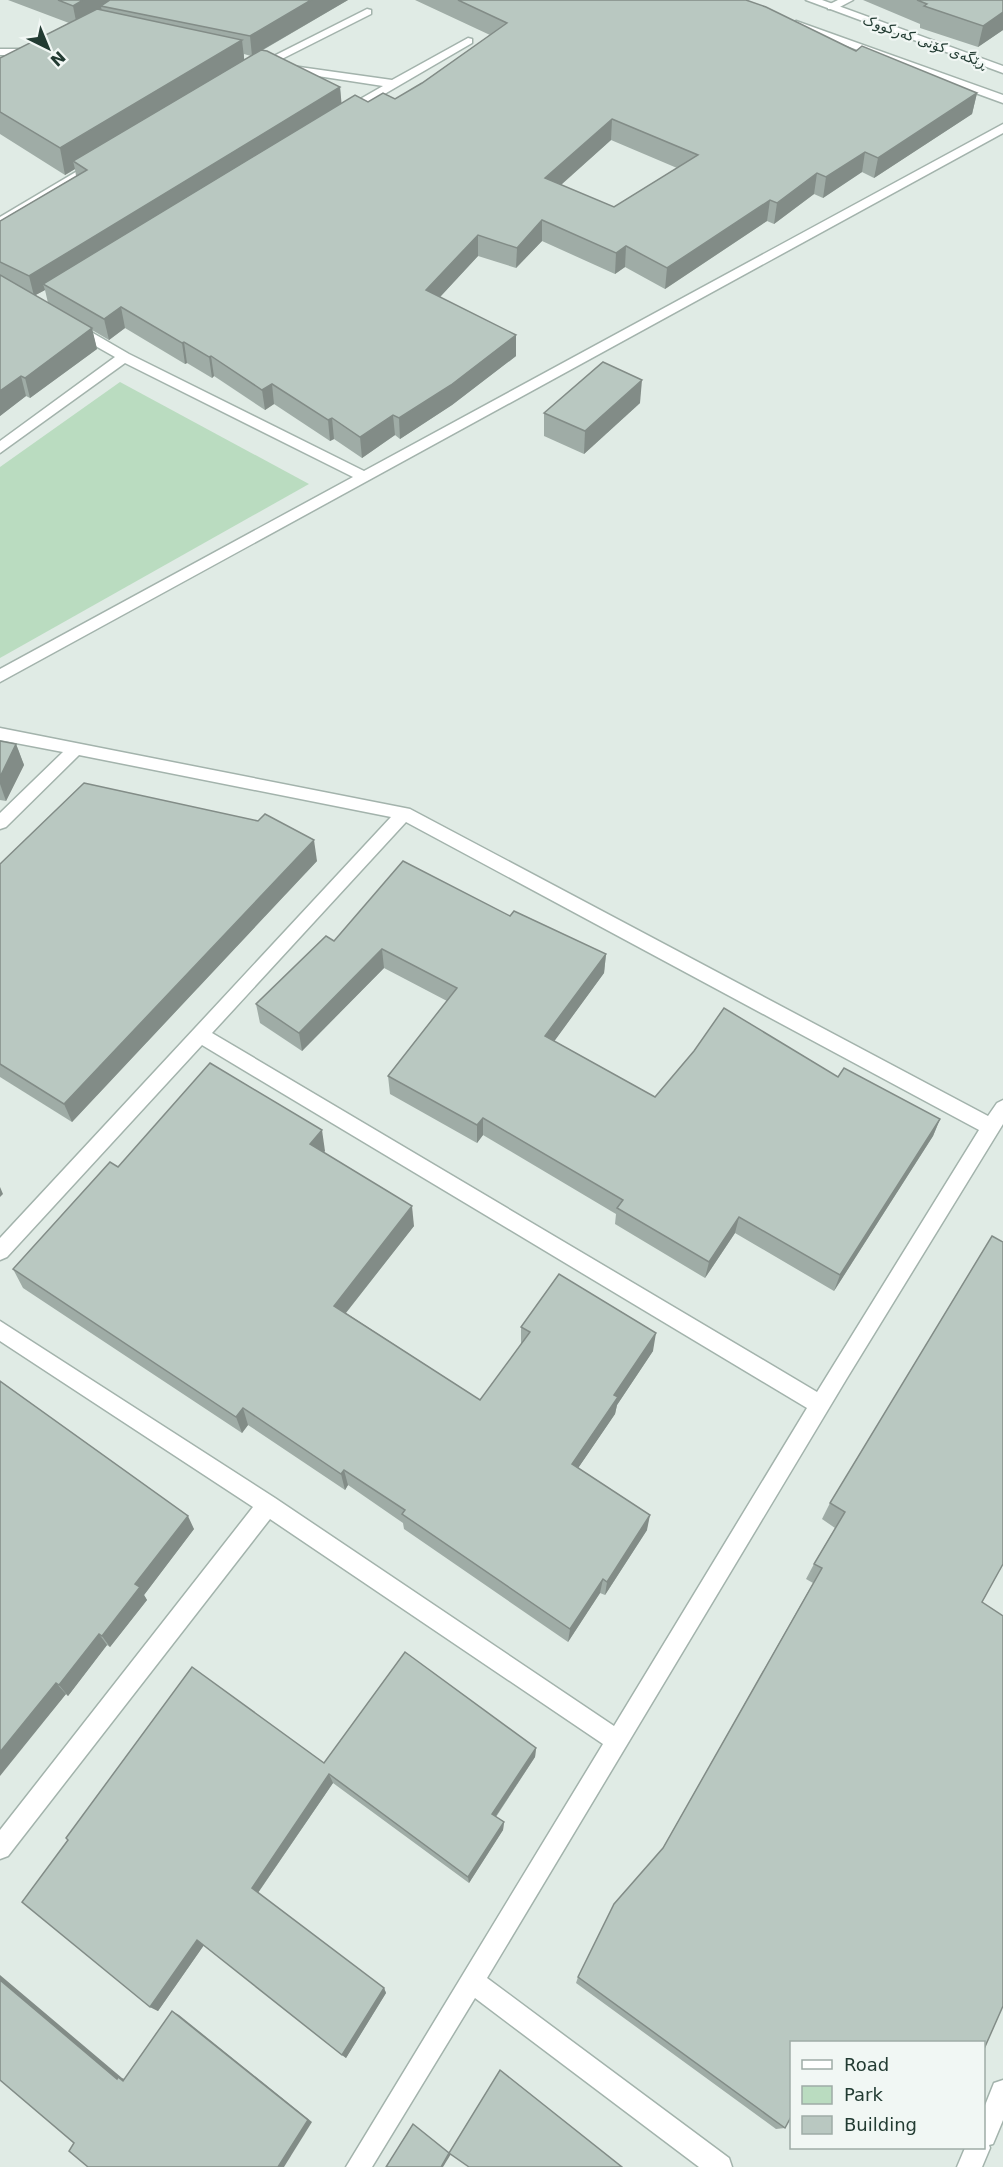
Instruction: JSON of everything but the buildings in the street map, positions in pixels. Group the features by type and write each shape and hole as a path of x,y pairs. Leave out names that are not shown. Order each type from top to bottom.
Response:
{"street":[{"name":"ڕێگەی کۆنی کەرکووک","path":"812,0 1003,70"},
{"path":"832,7 847,0"},
{"path":"243,76 255,63 367,12"},
{"name":"ڕێگەی کۆنی کەرکووک","path":"784,20 1003,99"},
{"path":"333,121 468,41"},
{"path":"0,65 24,52 43,46"},
{"path":"0,52 24,52"},
{"path":"255,63 393,84"},
{"path":"0,676 1003,128"},
{"path":"0,222 103,160"},
{"path":"64,322 124,357 365,477"},
{"path":"0,448 124,357"},
{"path":"0,734 404,813 991,1127"},
{"path":"0,823 76,749"},
{"path":"0,1251 404,813"},
{"path":"199,1034 820,1405"},
{"path":"358,2167 473,1982 820,1405 1003,1108"},
{"path":"0,1330 268,1505 617,1741"},
{"path":"0,1848 268,1505"},
{"path":"473,1982 720,2167"},
{"path":"985,2133 1003,2092"},
{"path":"969,2167 978,2149"}],"green space":[{"path":"120,382 309,484 0,658 0,467"}]}
